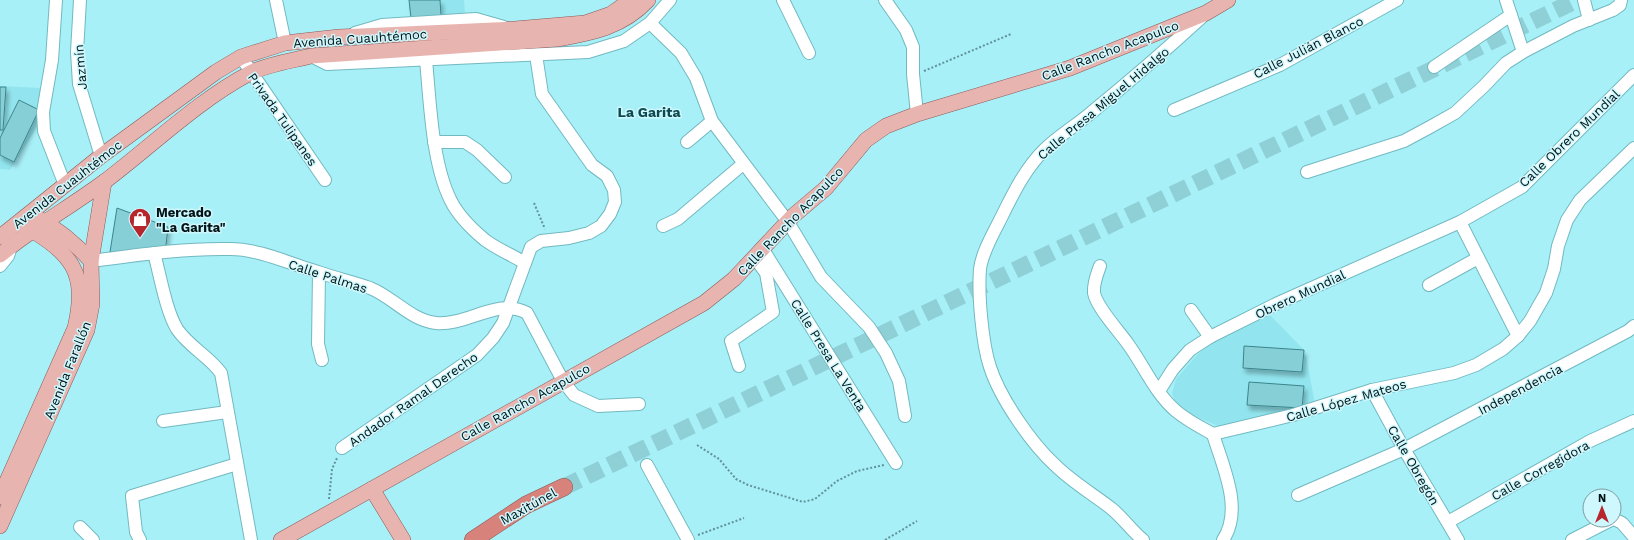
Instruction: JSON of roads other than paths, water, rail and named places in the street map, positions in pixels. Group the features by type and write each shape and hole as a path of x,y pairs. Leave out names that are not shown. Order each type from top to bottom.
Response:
{"highway":[{"name":"Maxitúnel","path":"473,540 526,505 564,487"}],"main road":[{"name":"Avenida Cuauhtémoc","path":"2,240 17,222 101,156 216,72 241,57 285,44 339,37 515,30 585,23 611,14 631,0"},
{"name":"Avenida Cuauhtémoc","path":"2,240 38,226 104,182 199,105 251,73 311,56 557,39 588,34 616,25 636,12 648,0"},
{"name":"Calle Rancho Acapulco","path":"281,540 704,303 734,279 788,222 826,188 866,140 886,126 917,114 1070,68 1206,13 1228,0"},
{"path":"91,261 104,182"},
{"name":"Avenida Farallón","path":"0,526 87,330 92,304 86,283 63,253 38,226 29,213"},
{"name":"Avenida Farallón","path":"0,497 75,328 91,261 77,245 38,226 17,222"},
{"path":"372,490 403,540"}],"street":[{"path":"56,0 52,60 43,112 44,131 65,185"},
{"name":"Jazmín","path":"80,0 77,52 79,84 101,156"},
{"path":"276,0 285,44"},
{"name":"Avenida Cuauhtémoc","path":"311,56 327,64 536,55 595,50 624,41 650,23 670,0"},
{"path":"783,0 809,53"},
{"path":"885,0 906,30 913,47 913,74 917,114"},
{"name":"Calle Julián Blanco","path":"1174,110 1280,65 1398,0"},
{"path":"1506,0 1523,52"},
{"path":"1584,0 1589,20"},
{"path":"1307,172 1404,141 1430,127 1455,113 1506,63 1523,52 1573,26 1613,10 1620,5 1622,0"},
{"name":"Calle Presa Miguel Hidalgo","path":"1143,540 1112,510 1071,480 1054,464 1037,445 1000,390 990,366 985,344 981,310 980,268 989,243 1010,200 1027,170 1045,149 1076,126 1154,61 1206,13"},
{"path":"1434,67 1511,15"},
{"path":"650,23 681,53 696,78 712,121 788,222 821,277 869,327 886,353 899,381 905,416"},
{"name":"Andador Ramal Derecho","path":"342,448 477,355 493,338 503,323 531,247 541,240 569,238 589,233 601,226 610,214 615,202 614,190 607,176 592,165 542,94 536,55"},
{"name":"Privada Tulipanes","path":"241,57 325,180"},
{"path":"426,60 434,142 441,171 451,201 462,216 485,240 525,263"},
{"name":"Calle Obrero Mundial","path":"1460,222 1522,187 1634,75"},
{"path":"687,142 712,121"},
{"path":"434,142 465,142 477,150 505,177"},
{"name":"Calle López Mateos","path":"1213,434 1293,415 1372,390 1454,373 1476,365 1503,349 1518,336 1530,321 1546,293 1554,269 1558,246 1567,220 1580,200 1634,148"},
{"path":"664,226 678,219 743,164"},
{"path":"1460,222 1518,336"},
{"name":"Obrero Mundial","path":"1159,391 1173,369 1190,350 1210,337 1276,304 1460,222"},
{"path":"0,266 8,256 2,240"},
{"name":"Calle Palmas","path":"91,261 154,253 231,249 258,253 371,288 421,319 438,323 455,321 496,310 519,308 528,313 563,381 574,395 598,406 639,404"},
{"path":"154,253 172,318 178,330 190,343 212,361 221,373 251,540"},
{"path":"740,366 731,341 773,312 766,273 759,253"},
{"name":"Calle Presa La Venta","path":"759,253 896,463"},
{"path":"1429,285 1478,258"},
{"path":"1100,266 1095,282 1094,293 1098,303 1159,391 1176,410 1194,424 1213,434 1230,491 1232,504 1231,518 1223,540"},
{"path":"319,273 317,322 318,349 322,360"},
{"path":"1191,310 1210,337"},
{"name":"Independencia","path":"1298,495 1404,449 1501,400 1628,331 1634,326"},
{"name":"Calle Obregón","path":"1372,390 1404,449 1458,540"},
{"path":"163,422 227,412"},
{"name":"Calle Corregidora","path":"1448,522 1590,441 1634,421"},
{"path":"140,540 136,532 132,496 237,464"},
{"path":"647,465 688,540"},
{"path":"1622,523 1634,537"},
{"path":"80,527 93,540"},
{"path":"1572,540 1595,528"}],"tunnel":[{"path":"564,487 1577,0"}],"place":[{"name":"Mercado \"La Garita\"","path":"140,238"}],"district":[{"name":"La Garita","path":"649,112"}]}
